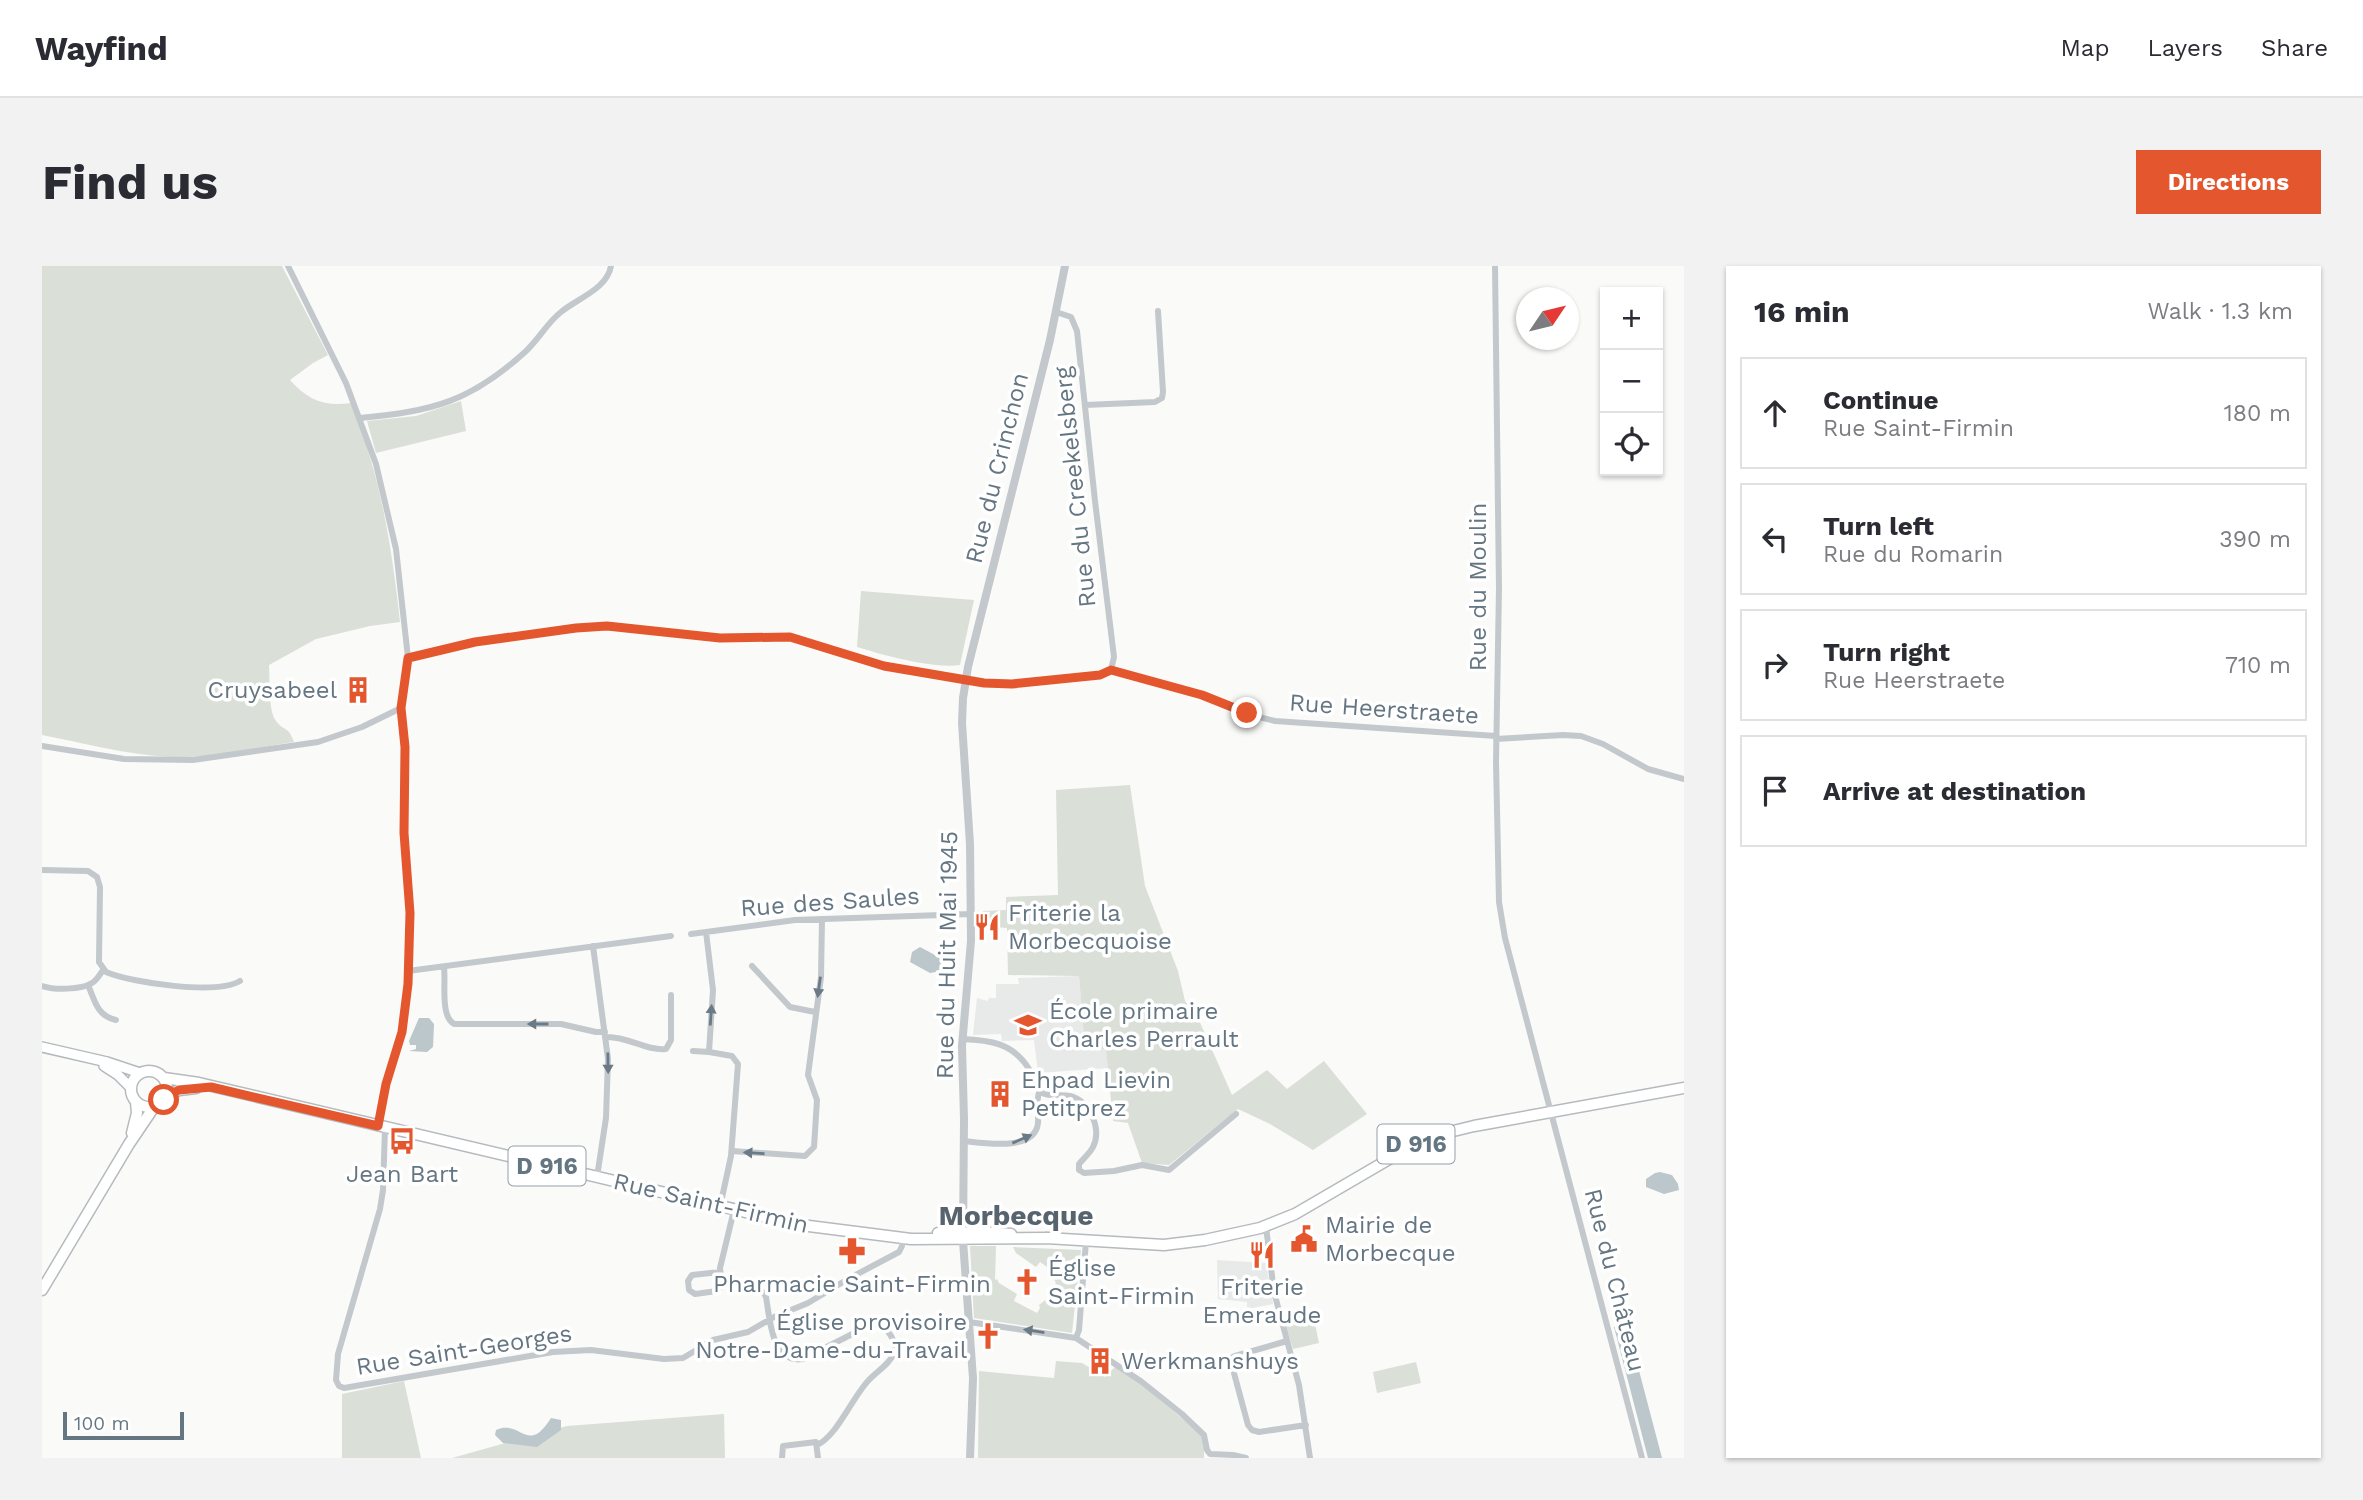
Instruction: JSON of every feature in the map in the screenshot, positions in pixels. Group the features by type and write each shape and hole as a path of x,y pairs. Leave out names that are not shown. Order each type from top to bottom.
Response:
{"main road":[{"path":"42,1047 107,1062 139,1073 154,1071 164,1078 167,1087 166,1096 154,1107 129,1144 42,1290"},
{"path":"90,1059 112,1071 131,1088"},
{"path":"139,1073 131,1088 132,1096 144,1107 154,1107"},
{"name":"Rue Saint-Firmin","path":"164,1078 809,1226 903,1236 963,1236"},
{"name":"Rue Saint-Firmin","path":"166,1096 182,1089 211,1087"},
{"name":"D 916","path":"963,1236 1019,1234 1086,1241 1170,1245 1265,1227 1295,1214 1423,1140 1465,1128 1684,1087"},
{"path":"129,1144 136,1116 136,1102"}],"street":[{"path":"288,266 335,359 360,418 378,471 393,535 408,658 401,708 405,747 404,833 410,905 408,971 402,1032 386,1084 381,1127"},
{"path":"360,418 422,411 470,393 521,356 559,313 603,282 611,266"},
{"name":"Rue du Crinchon","path":"965,680 1065,266"},
{"name":"Rue du Moulin","path":"1495,266 1499,574 1496,738 1501,920 1551,1112"},
{"path":"1085,405 1155,402 1162,398 1157,311"},
{"name":"Rue du Creekelsberg","path":"1056,312 1070,317 1076,326 1114,657 1111,670"},
{"name":"Rue Heerstraete","path":"408,658 475,642 576,628 614,626 720,638 790,637 884,666 965,680 1012,684 1100,675 1111,670 1202,695 1275,721 1496,738 1581,736 1603,744 1648,769 1684,779"},
{"name":"Rue du Huit Mai 1945","path":"965,680 962,733 970,844 971,914 962,1038 963,1236 973,1378 971,1458"},
{"path":"42,746 134,760 201,759 318,742 362,727 401,708"},
{"path":"42,870 88,871 97,877 100,887 99,961 103,970 157,985 227,986 240,981"},
{"name":"Rue des Saules","path":"691,934 782,921 971,914"},
{"path":"732,1151 803,1156 812,1151 817,1100 808,1075 821,977 822,919"},
{"path":"706,932 713,990 709,1052"},
{"path":"408,971 671,936"},
{"path":"593,946 608,1059 606,1111 596,1178"},
{"path":"752,966 788,1005 816,1012"},
{"path":"444,967 446,1016 454,1024 561,1024 666,1049 671,1040 671,995"},
{"path":"42,986 57,989 88,985 103,970"},
{"path":"88,985 101,1013 116,1020"},
{"path":"962,1038 993,1041 1011,1049 1024,1061 1045,1094 1076,1098 1086,1105 1092,1114 1094,1143 1079,1164 1081,1172 1117,1171 1142,1165 1164,1170 1172,1168 1236,1114"},
{"path":"693,1051 732,1056 737,1062 732,1151 720,1207"},
{"path":"964,1141 1010,1144 1028,1138 1038,1126 1040,1090"},
{"name":"Rue du Château","path":"1551,1112 1642,1458"},
{"name":"Rue Saint-Georges","path":"381,1127 383,1190 380,1209 338,1354 336,1380 342,1387 351,1388 553,1352 591,1350 679,1359 691,1355 713,1339 748,1332 808,1303 897,1253 902,1249 903,1236"},
{"path":"734,1210 720,1272 725,1280 761,1288 766,1297 779,1349 792,1359 807,1357 869,1324 882,1326 894,1343 891,1358 861,1389 827,1438 817,1445"},
{"path":"1265,1227 1274,1292 1299,1385 1310,1458"},
{"path":"1076,1338 1079,1330 1086,1241"},
{"path":"720,1272 692,1275 688,1281 690,1290 695,1294 717,1291 725,1280"},
{"path":"969,1322 1076,1338 1137,1379 1182,1414 1205,1435 1210,1454 1246,1458"},
{"path":"1287,1341 1235,1356 1231,1358 1231,1362 1248,1425 1252,1430 1259,1432 1306,1425"},
{"path":"782,1458 781,1448 784,1446 816,1442 817,1445"},
{"path":"817,1445 818,1458"}],"shaded area":[{"path":"42,266 282,266 328,355 290,380 303,393 317,401 351,403 377,483 393,566 400,622 316,639 269,665 273,716 290,733 294,742 217,755 170,757 122,751 42,735"},
{"path":"461,401 466,431 376,453 367,421 416,416"},
{"path":"861,591 974,600 960,665 922,663 857,647"},
{"path":"1130,785 1145,886 1178,971 1185,1001 1198,1018 1232,1095 1267,1070 1287,1089 1324,1061 1367,1114 1313,1150 1270,1124 1238,1109 1169,1165 1142,1163 1128,1123 1113,1121 1106,1049 1085,1049 1079,976 1008,975 1007,928 983,926 983,911 1006,910 1006,897 1058,895 1056,790"},
{"path":"920,947 946,961 947,970 930,973 910,962 912,952"},
{"name":"École primaire Charles Perrault","path":"1079,976 1085,1048 1106,1049 1108,1068 1038,1073 1034,1040 1002,1041 1001,1034 973,1035 977,998 988,1001 989,998 996,998 996,984 1019,984 1018,978"},
{"path":"419,1018 429,1018 434,1024 433,1047 427,1052 409,1051 416,1049 416,1045 410,1045 409,1041"},
{"path":"1660,1172 1672,1175 1679,1190 1664,1194 1646,1187 1646,1179"},
{"path":"970,1246 996,1246 995,1280 1017,1294 1014,1301 1037,1313 1039,1305 1053,1294 1051,1287 1056,1284 1054,1278 1057,1274 1053,1271 1050,1276 1047,1274 1050,1269 1040,1262 1036,1267 1016,1253 1013,1247 1081,1250 1072,1333 974,1318"},
{"path":"1217,1260 1266,1263 1273,1304 1247,1309 1247,1302 1218,1299"},
{"path":"1312,1309 1319,1343 1293,1349 1283,1317"},
{"path":"1627,1325 1662,1458 1648,1458 1614,1327"},
{"path":"1056,1361 1082,1363 1105,1377 1115,1367 1146,1388 1204,1437 1204,1458 978,1458 979,1371 1054,1378"},
{"path":"1416,1362 1421,1383 1377,1393 1373,1372"},
{"path":"404,1381 421,1458 342,1458 342,1394"},
{"path":"724,1414 725,1458 452,1458 567,1426"},
{"path":"551,1418 561,1420 561,1430 537,1447 503,1443 495,1435 496,1430 505,1428 530,1436 543,1429"}],"place":[{"name":"Cruysabeel","path":"358,690"},
{"name":"Friterie la Morbecquoise","path":"987,927"},
{"name":"École primaire Charles Perrault","path":"1028,1025"},
{"name":"Ehpad Lievin Petitprez","path":"1000,1094"},
{"name":"Jean Bart","path":"402,1141"},
{"name":"Mairie de Morbecque","path":"1304,1239"},
{"name":"Pharmacie Saint-Firmin","path":"852,1251"},
{"name":"Friterie Emeraude","path":"1262,1255"},
{"name":"Église Saint-Firmin","path":"1027,1282"},
{"name":"Église provisoire Notre-Dame-du-Travail","path":"988,1336"},
{"name":"Werkmanshuys","path":"1100,1361"}],"district":[{"name":"Morbecque","path":"1016,1215"}],"route":[{"path":"164,1100 166,1096 179,1090 211,1087 378,1126 386,1084 405,1019 408,984 410,897 403,816 405,747 401,708 408,658 468,643 591,626 628,627 720,638 784,636 810,641 884,666 984,683 1012,684 1100,675 1111,670 1202,695 1247,713"}]}
